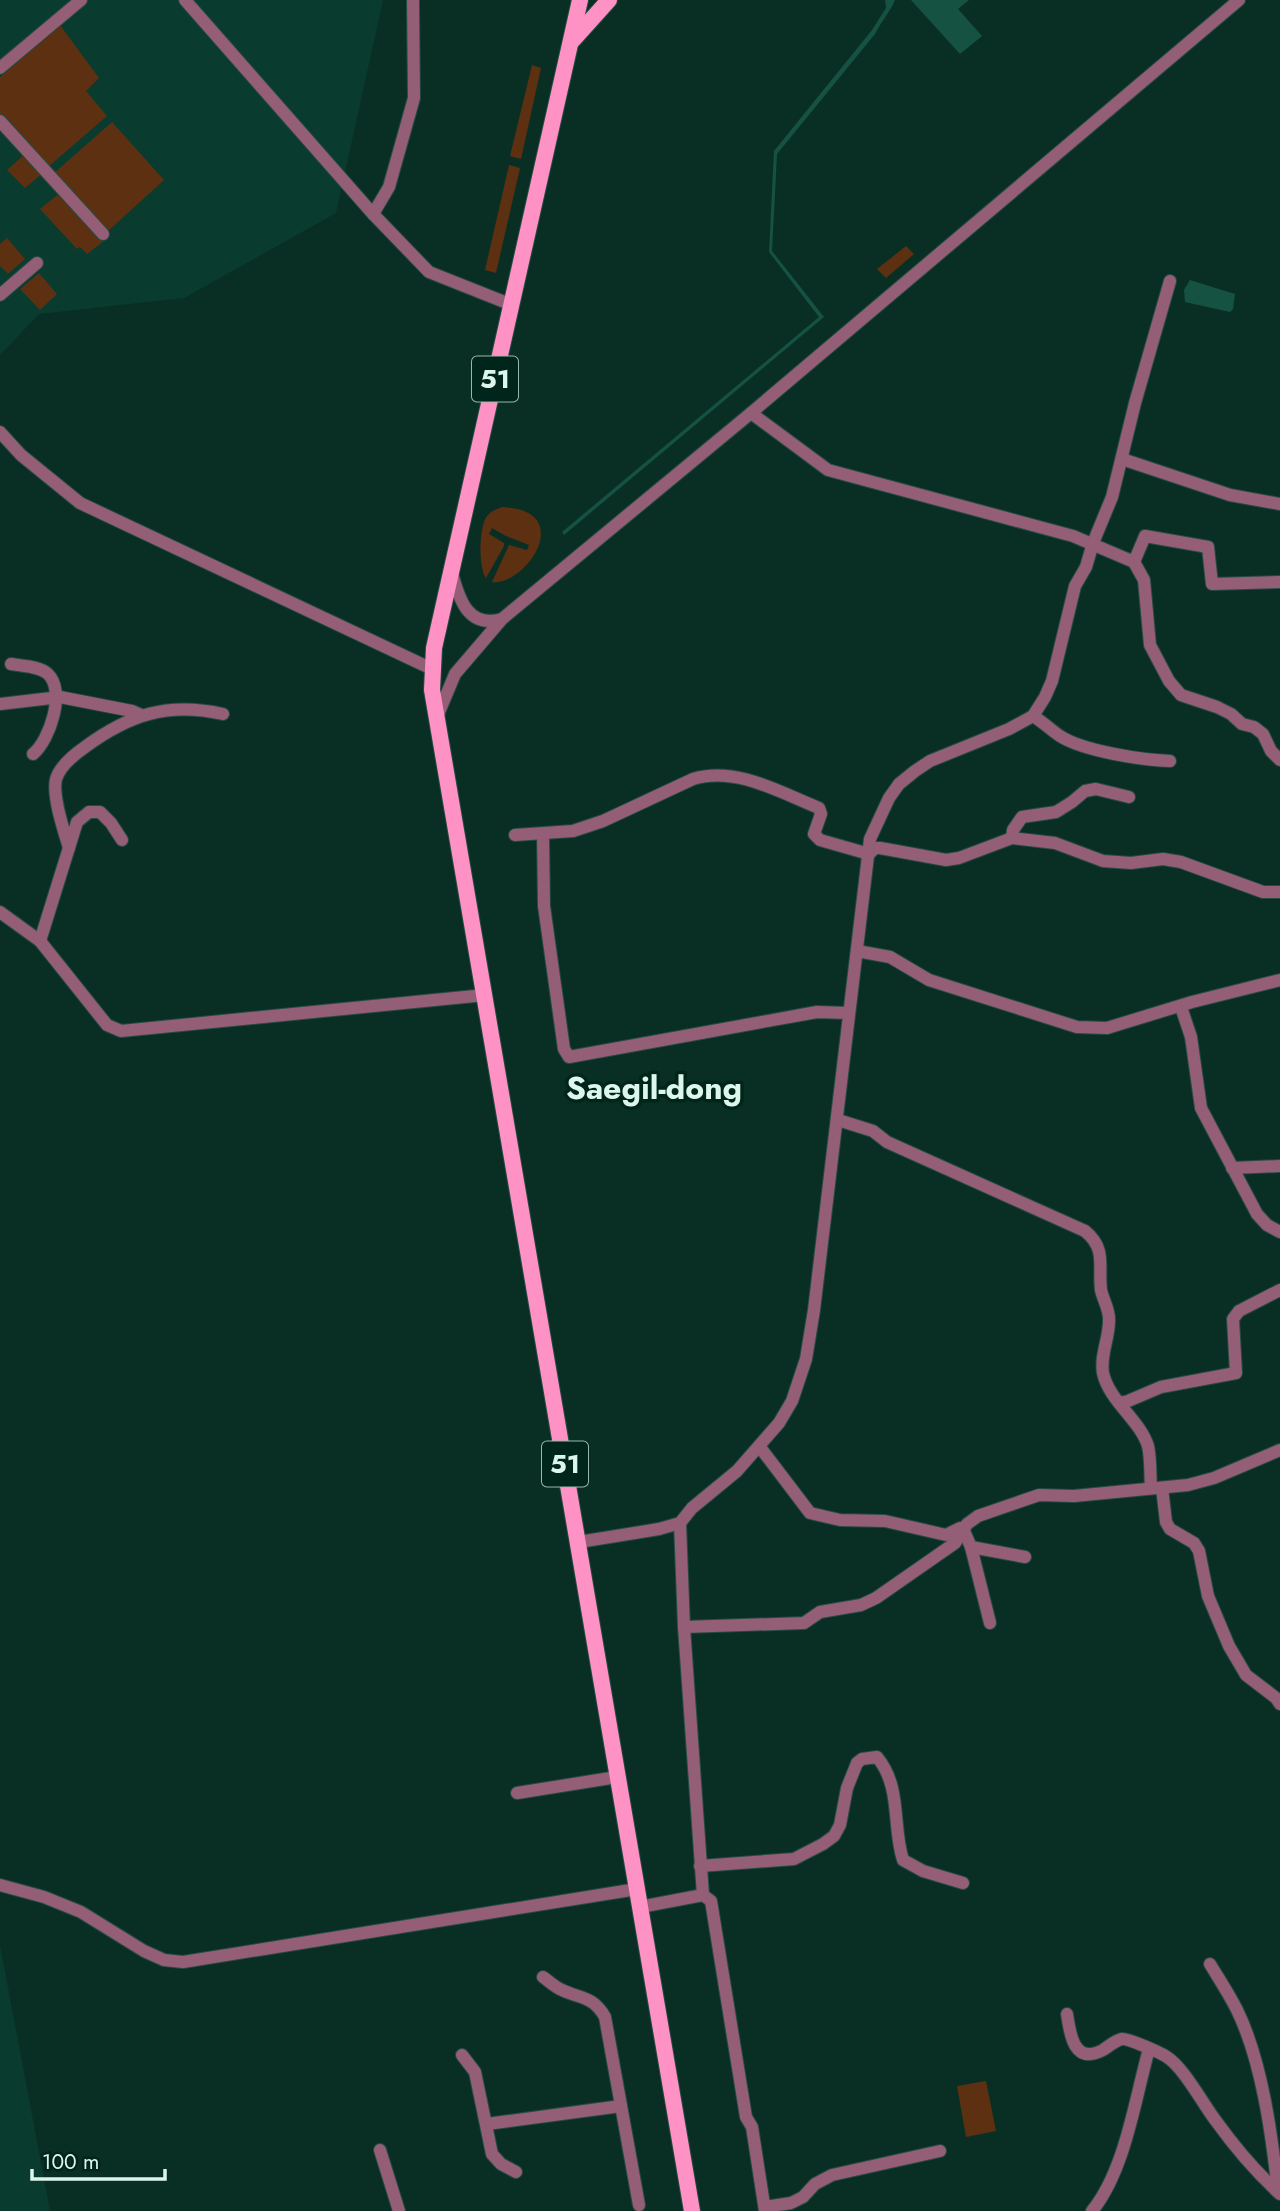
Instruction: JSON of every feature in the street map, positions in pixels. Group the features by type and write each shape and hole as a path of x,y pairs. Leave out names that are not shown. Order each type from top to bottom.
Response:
{"main road":[{"path":"571,42 580,0"},
{"name":"51","path":"609,0 571,42 451,571 432,669 432,690 692,2211"}],"street":[{"path":"0,68 81,0"},
{"path":"185,0 373,214 429,272 512,305"},
{"path":"373,214 389,187 414,97 413,0"},
{"path":"436,717 455,674 502,619 751,413 1239,0"},
{"path":"0,121 103,234"},
{"path":"0,295 37,263"},
{"path":"579,1542 680,1523 692,1508 737,1471 779,1423 792,1401 806,1359 814,1310 873,829 899,784 930,761 1009,729 1033,716 1052,681 1074,586 1086,567 1112,498 1135,403 1170,281"},
{"path":"751,413 828,470 1093,543 1104,551 1134,562 1144,580 1150,645 1169,681 1181,695 1217,707 1242,724 1254,727 1263,734 1270,751 1280,760"},
{"path":"0,432 21,455 80,503 432,669"},
{"path":"1122,459 1230,495 1280,504"},
{"path":"1134,562 1145,536 1208,547 1212,584 1280,582"},
{"path":"451,571 459,599 472,614 491,622 502,619"},
{"path":"11,664 42,670 55,684 57,697 52,719 43,743 33,754"},
{"path":"0,704 57,697 90,701 141,715"},
{"path":"69,848 56,785 60,770 78,752 105,732 141,715 188,710 223,714"},
{"path":"1033,716 1061,737 1074,742 1128,757 1170,761"},
{"path":"514,835 573,831 603,821 701,777 730,775 819,807 821,814 814,834 820,840 869,854"},
{"path":"1012,838 1013,830 1022,817 1056,811 1085,791 1096,789 1129,797"},
{"path":"40,942 77,822 89,812 100,812 122,840"},
{"path":"543,834 544,906 564,1049 569,1057 817,1012 849,1013"},
{"path":"869,854 875,848 880,848 946,860 1012,838 1055,843 1103,861 1131,863 1163,859 1181,862 1263,892 1280,892"},
{"path":"0,912 40,942 107,1024 121,1031 485,995"},
{"path":"857,951 890,957 929,980 1077,1027 1107,1028 1192,1002 1280,980"},
{"path":"1181,1007 1191,1037 1201,1108 1257,1214 1267,1225 1280,1232"},
{"path":"838,1120 873,1130 887,1142 1085,1231 1094,1239 1102,1266 1101,1289 1110,1322 1102,1357 1104,1375 1111,1394 1147,1445 1166,1522 1170,1529 1194,1544 1199,1551 1208,1596 1228,1646 1246,1675 1279,1699"},
{"path":"1232,1168 1280,1166"},
{"path":"1119,1403 1161,1387 1236,1373 1233,1319 1239,1311 1280,1290"},
{"path":"759,1446 810,1513 839,1520 886,1521 946,1535 960,1528 964,1531 971,1547 990,1623"},
{"path":"684,1626 804,1623 820,1612 861,1605 876,1598 955,1544 967,1524 978,1516 1039,1494 1074,1496 1200,1483 1280,1450"},
{"path":"680,1523 684,1626 703,1895"},
{"path":"971,1547 1025,1557"},
{"path":"700,1866 794,1859 823,1844 834,1836 840,1825 847,1788 856,1763 871,1756 877,1757 886,1767 898,1817 899,1848 903,1860 923,1871 963,1883"},
{"path":"517,1793 617,1777"},
{"path":"0,1885 44,1896 81,1912 144,1951 164,1960 183,1962 637,1889"},
{"path":"640,1906 703,1895 711,1901 746,2117 752,2127 765,2209 791,2203 803,2197 815,2184 832,2175 940,2151"},
{"path":"1210,1964 1237,2011 1255,2064 1271,2136 1279,2194"},
{"path":"543,1977 562,1990 585,1997 599,2007 605,2017 639,2205"},
{"path":"1067,2014 1073,2045 1082,2052 1090,2054 1121,2039 1128,2039 1168,2057 1217,2122 1279,2194"},
{"path":"1092,2211 1102,2199 1118,2166 1149,2049"},
{"path":"462,2055 475,2072 492,2154 501,2164 516,2172"},
{"path":"486,2124 621,2106"},
{"path":"380,2150 399,2211"}],"shaded area":[{"path":"0,0 383,0 336,213 184,298 39,314 0,355"},
{"path":"885,0 895,0 875,34 777,154 772,251 824,317 564,535 562,532 819,317 769,252 774,151 872,30 886,8"},
{"path":"911,0 969,0 958,9 982,36 960,54"},
{"path":"60,25 99,78 86,91 107,116 48,167 0,114 0,77"},
{"path":"532,65 541,68 521,159 510,156"},
{"path":"112,122 164,180 107,232 53,174"},
{"path":"26,153 44,172 25,188 7,170"},
{"path":"509,165 520,168 496,273 485,270"},
{"path":"61,192 104,241 87,254 80,247 77,249 40,209"},
{"path":"7,238 25,259 8,274 0,266 0,244"},
{"path":"906,246 914,254 886,278 877,269"},
{"path":"39,273 57,294 40,310 20,289"},
{"path":"1190,280 1235,294 1233,309 1230,312 1185,302 1184,290"},
{"path":"502,507 525,511 537,521 541,533 538,548 518,573 505,580 492,582 509,545 527,550 529,545 492,528 489,534 504,543 504,546 486,578 481,556 482,529 487,516"},
{"path":"0,1945 50,2211 0,2211"},
{"path":"986,2081 996,2131 966,2137 957,2086"}],"district":[{"name":"Saegil-dong","path":"654,1088"}]}
